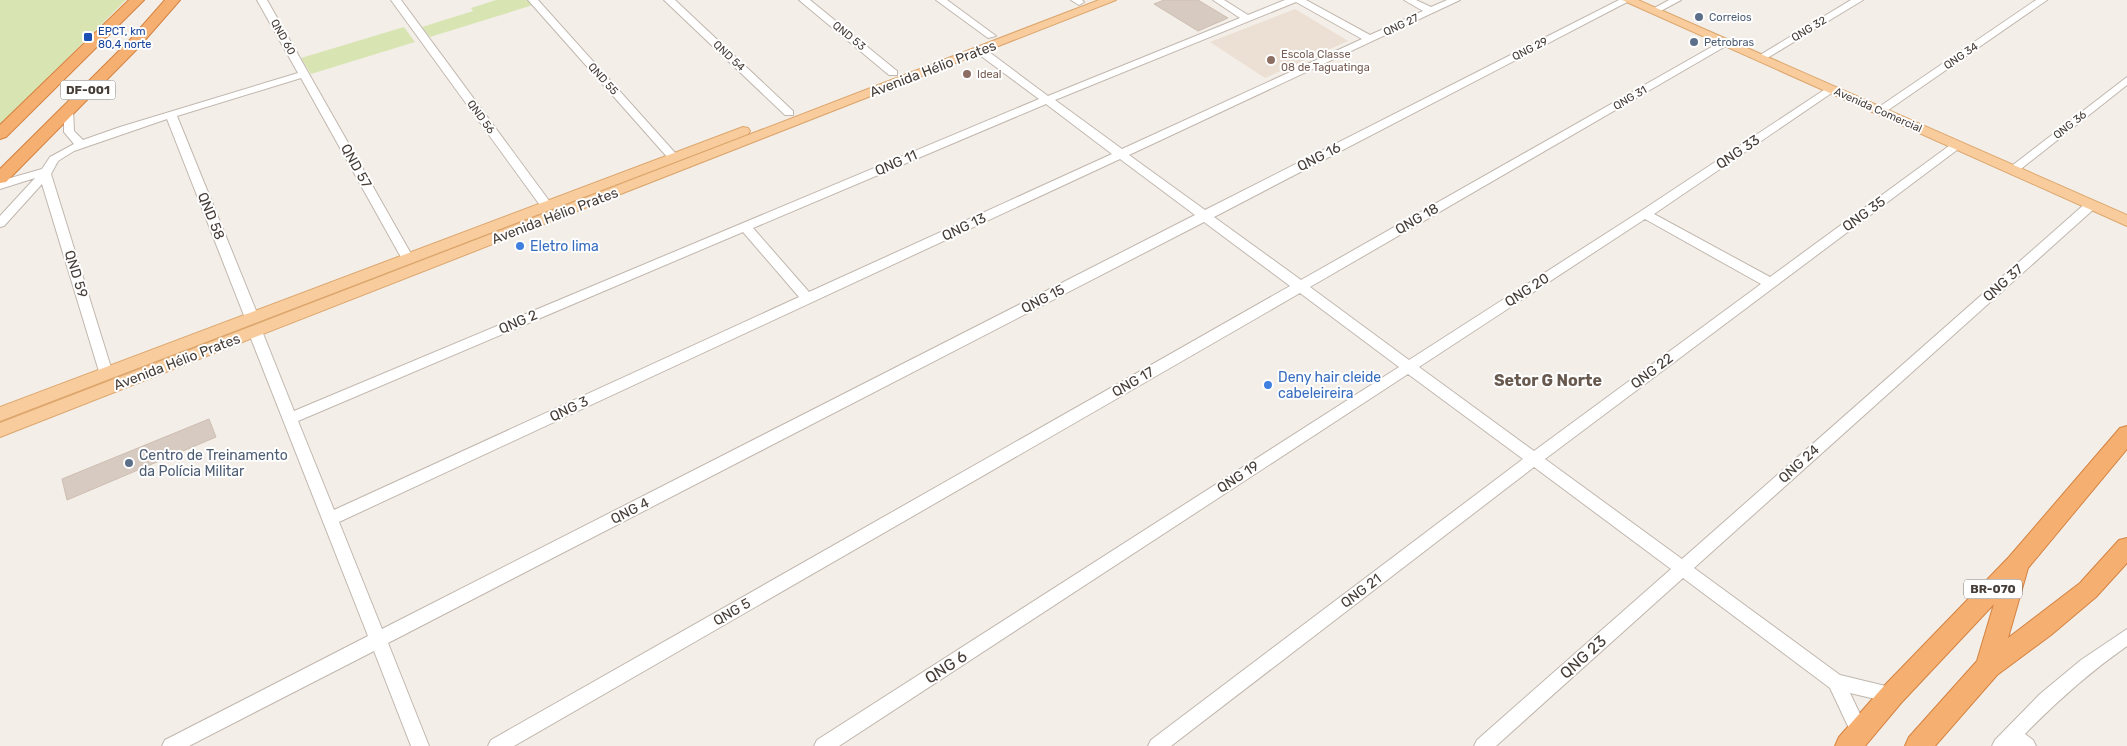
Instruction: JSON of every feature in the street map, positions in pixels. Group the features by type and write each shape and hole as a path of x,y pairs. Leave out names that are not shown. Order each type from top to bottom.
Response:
{"highway":[{"path":"138,0 141,4 147,5 169,0"},
{"name":"DF-001","path":"0,134 138,0"},
{"name":"DF-001","path":"0,178 133,45 173,0"},
{"name":"BR-070","path":"1854,739 1892,695 2017,564 2127,434"},
{"path":"1918,746 1988,667 2042,628 2088,590 2126,552"},
{"path":"1988,667 2017,564"}],"main road":[{"name":"Avenida Hélio Prates","path":"0,414 106,374 254,325 1110,0"},
{"name":"Avenida Comercial","path":"1627,0 2127,221"},
{"name":"Avenida Hélio Prates","path":"0,430 254,325 408,258 545,213 673,157 1080,1"},
{"path":"947,63 945,62 948,59 990,42 993,39 991,36"}],"street":[{"name":"QND 60","path":"262,0 304,74"},
{"name":"QND 56","path":"396,0 545,213"},
{"name":"QND 55","path":"533,0 673,157"},
{"name":"QND 54","path":"669,0 789,112"},
{"name":"QND 53","path":"804,0 893,73"},
{"path":"941,0 991,36"},
{"path":"1218,0 1246,18"},
{"path":"1047,100 1293,0"},
{"path":"1299,0 1370,39"},
{"path":"1409,0 1431,11"},
{"name":"QNG 27","path":"1120,154 1454,0"},
{"name":"QNG 29","path":"1434,98 1627,0"},
{"path":"1654,11 1676,0"},
{"name":"QNG 32","path":"1760,58 1858,0"},
{"name":"QNG 34","path":"1880,112 2042,0"},
{"name":"QNG 31","path":"1534,153 1726,43"},
{"path":"981,50 1836,682 1892,695"},
{"path":"0,224 46,173 58,156 81,145 171,115 304,74"},
{"name":"QND 57","path":"304,74 408,258"},
{"name":"QNG 36","path":"2013,170 2127,80"},
{"name":"QNG 33","path":"1645,214 1831,90"},
{"name":"QNG 16","path":"1205,216 1434,98"},
{"name":"QNG 11","path":"745,227 1047,100"},
{"path":"68,110 69,132 81,145"},
{"name":"QND 58","path":"171,115 420,746"},
{"name":"QNG 35","path":"1770,283 1957,145"},
{"name":"QNG 18","path":"1300,286 1534,153"},
{"name":"QNG 13","path":"808,300 1120,154"},
{"path":"0,185 46,173"},
{"name":"QND 59","path":"46,173 106,374"},
{"name":"QNG 37","path":"1915,360 2091,205"},
{"path":"1645,214 1770,283"},
{"name":"QNG 20","path":"1409,366 1645,214"},
{"name":"QNG 15","path":"881,383 1205,216"},
{"path":"745,227 808,300"},
{"name":"QNG 2","path":"290,418 745,227"},
{"name":"QNG 22","path":"1534,459 1770,283"},
{"name":"QNG 17","path":"967,477 1300,286"},
{"name":"QNG 3","path":"330,519 808,300"},
{"name":"QNG 24","path":"1683,568 1915,360"},
{"name":"QNG 19","path":"1068,588 1409,366"},
{"name":"QNG 4","path":"171,746 881,383"},
{"name":"QNG 21","path":"1157,746 1534,459"},
{"name":"QNG 5","path":"497,746 967,477"},
{"name":"QNG 23","path":"1482,746 1683,568"},
{"name":"QNG 6","path":"823,746 1068,588"},
{"path":"2027,746 2006,740 2046,700 2087,665 2127,636"},
{"path":"1836,682 1854,739"}],"shaded area":[{"name":"Escola Classe 08 de Taguatinga","path":"1295,9 1348,41 1265,78 1210,42"}],"green space":[{"path":"0,0 126,0 0,125"},
{"path":"496,0 528,0 533,5 430,37 422,27 473,11 471,8"},
{"path":"404,27 415,42 311,74 301,58"}],"building":[{"path":"1164,0 1198,0 1228,18 1198,31 1154,4"},
{"name":"Centro de Treinamento da Polícia Militar","path":"209,419 216,437 67,500 62,479"}],"place":[{"name":"Correios","path":"1699,17"},
{"name":"EPCT, km 80,4 norte","path":"88,37"},
{"name":"Petrobras","path":"1694,42"},
{"name":"Escola Classe 08 de Taguatinga","path":"1271,60"},
{"name":"Ideal","path":"967,74"},
{"name":"Eletro lima","path":"520,246"},
{"name":"Deny hair cleide cabeleireira","path":"1268,385"},
{"name":"Centro de Treinamento da Polícia Militar","path":"129,463"}],"district":[{"name":"Setor G Norte","path":"1548,380"}]}
